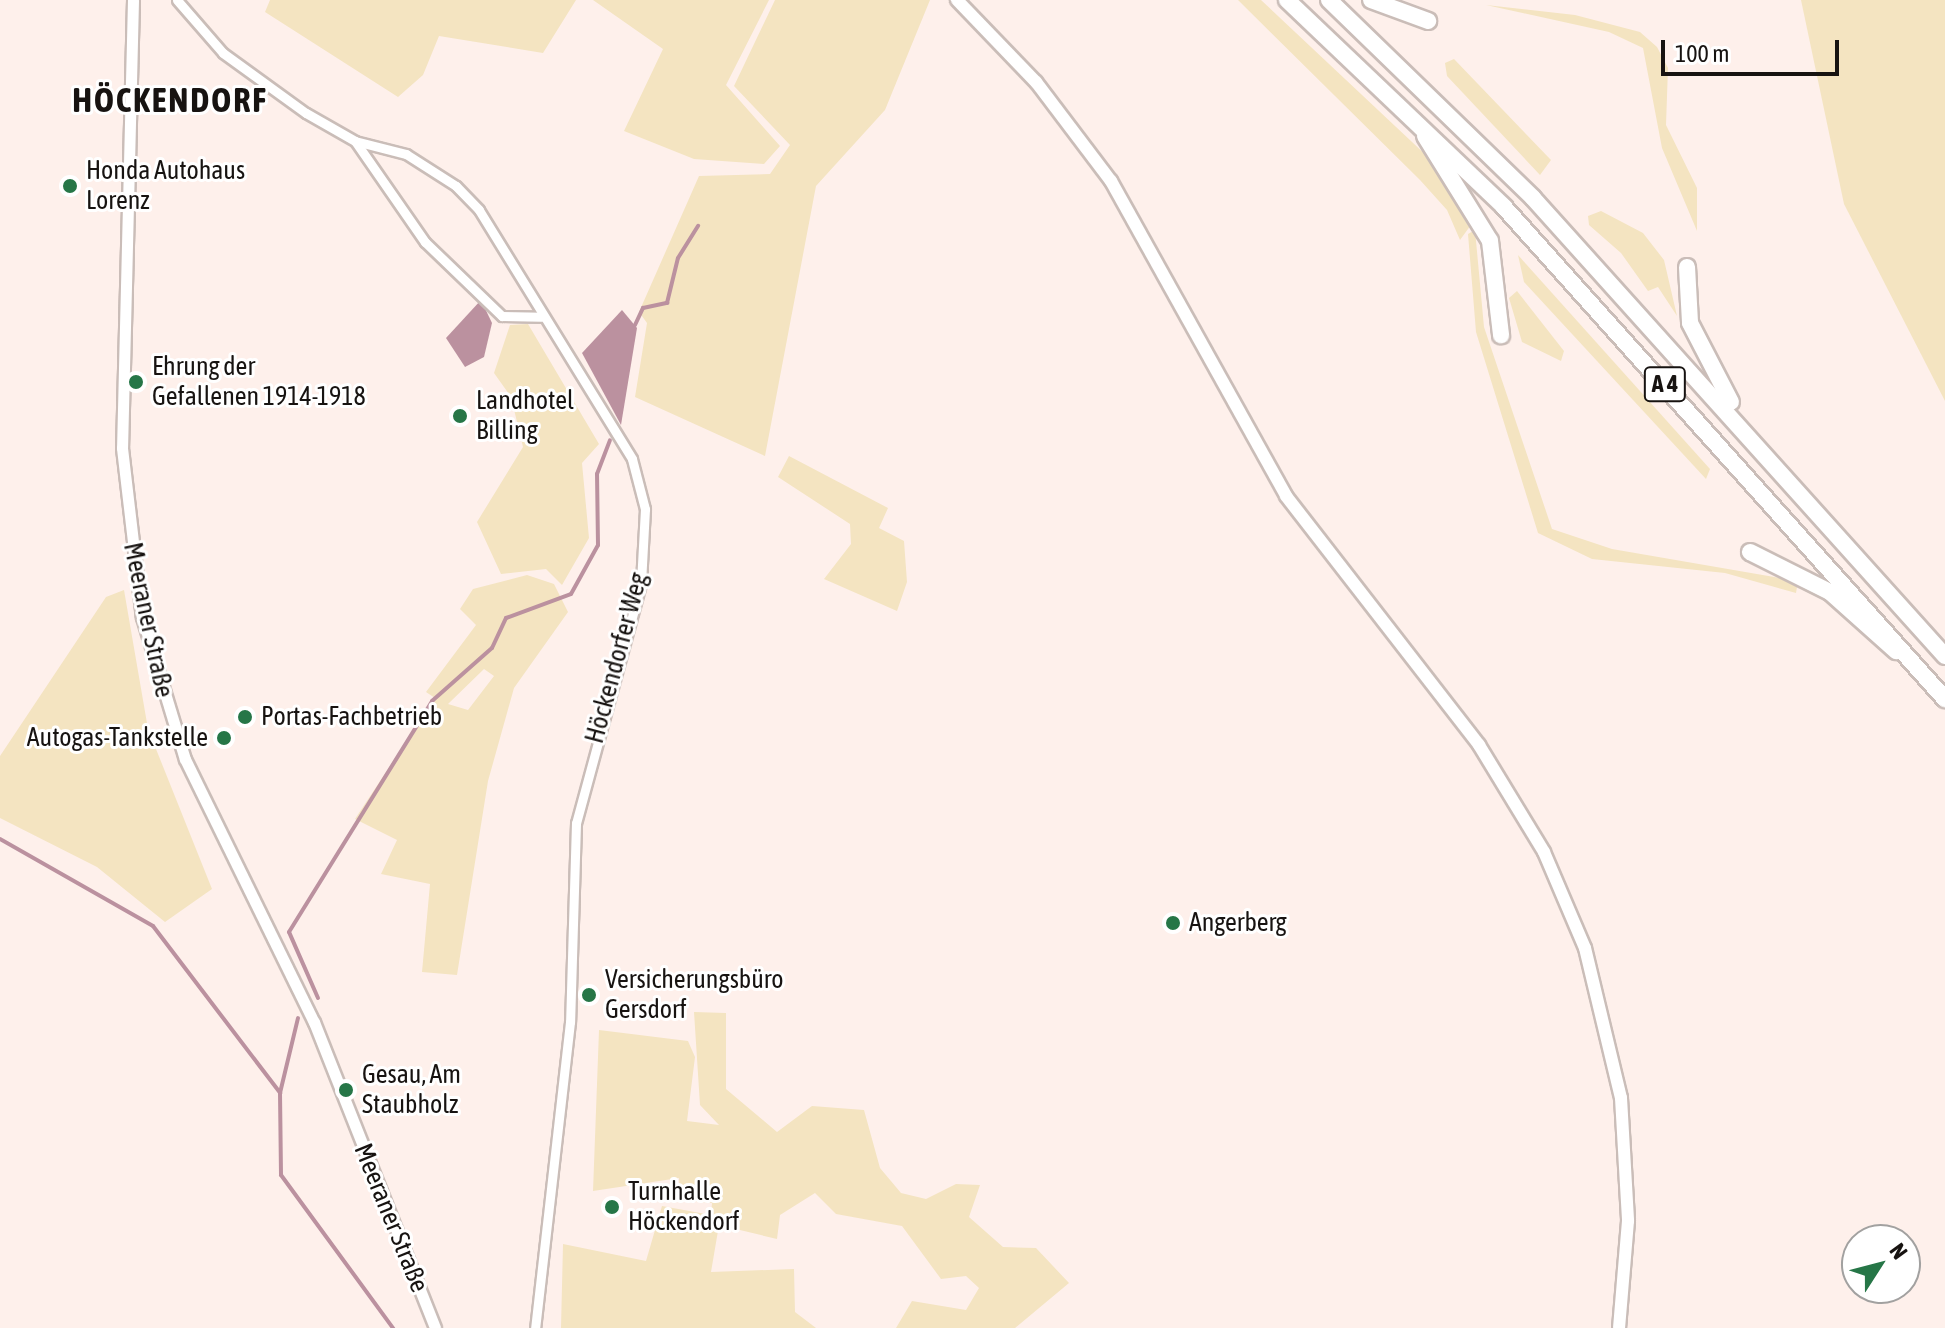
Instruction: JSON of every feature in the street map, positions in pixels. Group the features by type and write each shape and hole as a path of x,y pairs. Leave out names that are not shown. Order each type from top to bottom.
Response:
{"highway":[{"name":"A 4","path":"1287,0 1414,117 1620,333 1945,699"},
{"name":"A 4","path":"1329,0 1533,198 1945,656"},
{"path":"1371,0 1428,21"},
{"path":"1414,117 1490,241 1501,335"},
{"path":"1687,267 1690,323 1757,444"},
{"path":"1750,552 1830,592 1876,640 1908,658"}],"main road":[{"path":"957,0 1036,82 1111,181 1286,496 1479,745 1544,852 1585,948 1621,1098 1628,1221 1619,1328"}],"street":[{"name":"Meeraner Straße","path":"133,0 122,448 142,617 185,759 314,1022 435,1328"},
{"name":"Höckendorfer Weg","path":"177,0 223,53 355,141 406,154 456,186 479,210 541,317 632,459 645,509 641,584 576,823 570,1022 535,1328"},
{"path":"355,141 425,242 502,316 541,317"}],"shaded area":[{"path":"270,0 576,0 543,53 439,36 423,75 398,97 265,12"},
{"path":"593,0 769,0 726,85 780,146 764,164 694,159 624,131 663,49"},
{"path":"775,0 930,0 885,110 816,186 765,456 635,397 647,323 639,312 699,176 770,174 790,145 734,86"},
{"path":"1238,0 1261,0 1445,173 1476,218 1460,240 1447,210 1420,180"},
{"path":"1801,0 1945,0 1945,401 1844,204"},
{"path":"1486,5 1575,15 1640,32 1657,47 1668,68 1666,125 1697,188 1697,231 1662,148 1643,48 1609,32"},
{"path":"1454,59 1551,160 1540,175 1447,76 1445,63"},
{"path":"1601,211 1643,233 1664,260 1677,316 1658,287 1648,291 1621,253 1589,225 1588,216"},
{"path":"1475,230 1484,327 1552,529 1612,549 1798,581 1796,593 1725,573 1592,559 1538,533 1476,332 1468,234"},
{"path":"1518,255 1710,469 1706,479 1524,282"},
{"path":"1517,291 1564,351 1561,361 1522,342 1509,298"},
{"path":"481,300 492,323 484,357 465,367 446,338"},
{"path":"622,310 637,328 621,425 582,353"},
{"path":"528,324 599,444 582,463 589,538 562,585 546,569 501,574 477,522 523,447 511,397 494,373 510,325"},
{"path":"789,456 888,508 879,528 904,541 907,582 897,611 824,579 851,544 850,524 778,477"},
{"path":"527,575 554,584 568,612 514,688 488,781 457,975 422,972 430,884 381,874 397,840 355,819 435,698 426,692 476,625 460,609 473,589","holes":["484,669 494,676 468,710 448,704"]},
{"path":"124,590 148,729 212,889 165,922 97,867 0,818 0,756 106,597"},
{"path":"694,1012 726,1013 726,1089 777,1132 812,1106 864,1110 880,1168 901,1193 926,1199 956,1184 980,1185 969,1217 1003,1247 1036,1248 1069,1283 1015,1328 896,1328 912,1301 966,1310 979,1288 966,1276 941,1279 902,1226 836,1214 815,1193 780,1215 777,1239 719,1225 711,1272 794,1269 795,1312 816,1328 561,1328 563,1244 646,1261 662,1206 711,1215 712,1203 680,1200 679,1178 593,1191 599,1030 688,1041 695,1057 687,1121 719,1125 700,1105"}],"waterway":[{"path":"635,325 643,308 667,303 678,258 698,226"},
{"path":"318,998 289,932 432,701 492,648 506,618 571,594 598,545 597,474 610,440"},
{"path":"0,839 153,926 280,1093 281,1175 393,1328"},
{"path":"280,1093 298,1018"}],"place":[{"name":"Honda Autohaus Lorenz","path":"70,186"},
{"name":"Ehrung der Gefallenen 1914-1918","path":"136,382"},
{"name":"Landhotel Billing","path":"460,416"},
{"name":"Portas-Fachbetrieb","path":"245,717"},
{"name":"Autogas-Tankstelle","path":"224,738"},
{"name":"Angerberg","path":"1173,923"},
{"name":"Versicherungsbüro Gersdorf","path":"589,995"},
{"name":"Gesau, Am Staubholz","path":"346,1090"},
{"name":"Turnhalle Höckendorf","path":"612,1207"}],"district":[{"name":"HÖCKENDORF","path":"170,100"}]}
